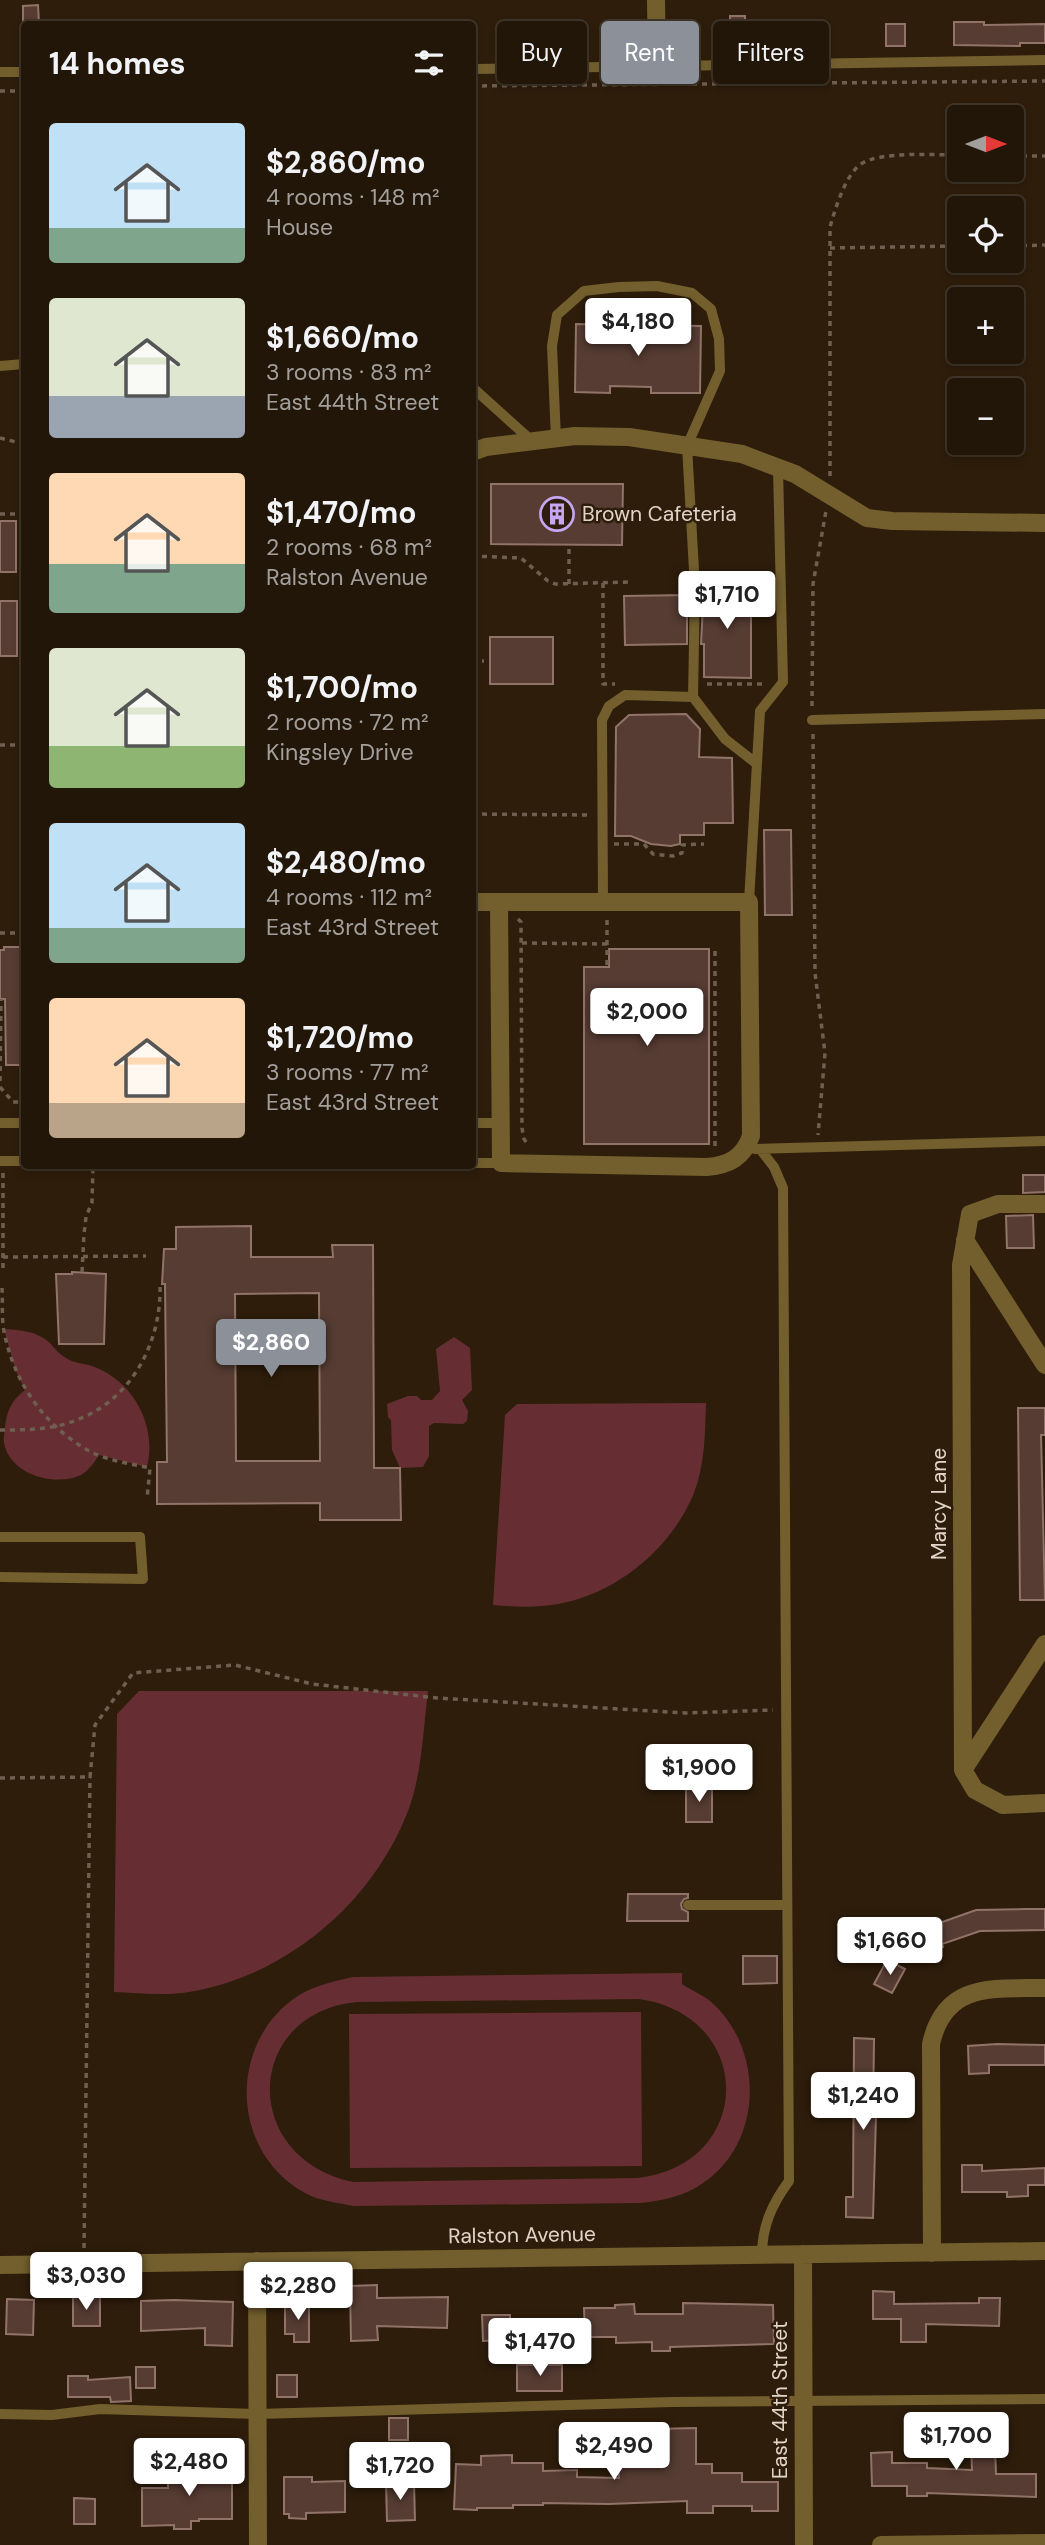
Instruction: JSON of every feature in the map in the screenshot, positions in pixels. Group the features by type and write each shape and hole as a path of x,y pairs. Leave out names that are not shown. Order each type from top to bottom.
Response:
{"street":[{"path":"656,0 656,21"},
{"path":"476,451 575,436 629,437 742,454 795,474 867,517 892,521 1045,523"},
{"path":"476,902 749,902 753,1150 725,1165 707,1167 501,1163 499,904"},
{"name":"Marcy Lane","path":"963,1770 961,1265 970,1214 998,1204 1045,1204"},
{"path":"965,1240 1045,1365"},
{"path":"1045,1644 963,1770 975,1790 1003,1805 1045,1803"},
{"path":"932,2253 931,2044 934,2029 947,2010 964,1995 979,1990 1045,1988"},
{"name":"Ralston Avenue","path":"0,2265 1045,2251"},
{"name":"East 44th Street","path":"803,2254 804,2545"},
{"path":"257,2261 258,2545"},
{"path":"881,2545 1045,2543"}],"lane":[{"path":"699,65 1045,61"},
{"path":"476,69 601,66"},
{"path":"0,72 21,72"},
{"path":"556,439 552,346 557,315 584,291 657,286 692,293 711,309 719,339 720,371 687,446 695,588 693,696 725,739 757,764"},
{"path":"0,366 21,364"},
{"path":"476,391 533,442"},
{"path":"749,902 760,711 782,684 778,468"},
{"path":"605,902 602,720 610,706 625,695 693,696"},
{"path":"812,720 1045,714"},
{"path":"0,1123 21,1123"},
{"path":"476,1123 501,1123"},
{"path":"753,1150 1045,1141"},
{"path":"753,1150 774,1167 783,1188 789,2181 777,2197 762,2235 762,2255"},
{"path":"1,1161 21,1161"},
{"path":"476,1163 501,1163"},
{"path":"0,1537 140,1537 142,1579 0,1577"},
{"path":"688,1905 787,1905"},
{"path":"0,2414 52,2416 100,2409 258,2414 672,2403 1045,2399"}],"path":[{"path":"476,86 1045,81"},
{"path":"0,91 21,91"},
{"path":"817,1148 825,1053 815,973 813,584 830,495 830,227 840,192 861,164 892,155 947,155"},
{"path":"1024,156 1045,156"},
{"path":"1024,246 1045,245"},
{"path":"830,248 947,246"},
{"path":"0,438 21,443"},
{"path":"0,514 21,514"},
{"path":"569,545 569,584"},
{"path":"476,556 521,558 555,584 630,582"},
{"path":"603,583 603,684 616,684"},
{"path":"476,661 484,661"},
{"path":"693,684 782,684"},
{"path":"0,745 21,745"},
{"path":"476,814 602,815"},
{"path":"614,832 614,844 644,844 653,854 662,856 682,853 682,845 704,844"},
{"path":"605,902 607,967"},
{"path":"499,904 521,922 522,1128 524,1139 537,1152"},
{"path":"0,933 21,933"},
{"path":"522,943 607,944"},
{"path":"715,951 715,1151"},
{"path":"0,999 0,1084 13,1102 21,1102"},
{"path":"1,1161 3,1273"},
{"path":"82,1272 86,1217 92,1202 93,1169"},
{"path":"3,1257 146,1256"},
{"path":"0,1430 38,1430 80,1419 117,1395 132,1378 152,1340 160,1300 160,1284"},
{"path":"2,1288 4,1334 15,1369 27,1394 55,1426 94,1454 150,1468 147,1499"},
{"path":"84,2264 90,1777 95,1725 132,1673 235,1665 312,1684 437,1698 685,1713 786,1709"},
{"path":"0,1778 90,1777"}],"shaded area":[{"path":"4,1329 40,1336 66,1358 97,1368 122,1385 140,1408 146,1422 149,1437 147,1467 99,1455 81,1475 59,1480 35,1476 15,1463 4,1443 5,1427 11,1406 25,1390 15,1369"},
{"path":"454,1337 470,1348 472,1390 462,1400 468,1411 467,1421 463,1424 434,1423 429,1426 429,1456 423,1467 400,1468 392,1450 391,1420 388,1417 387,1404 408,1396 432,1400 440,1391 436,1349"},
{"path":"706,1403 704,1449 694,1493 672,1531 642,1564 604,1588 563,1603 519,1607 493,1605 505,1415 517,1404"},
{"path":"139,1691 428,1691 421,1754 411,1801 390,1848 370,1879 347,1907 320,1932 290,1953 258,1971 224,1984 189,1992 114,1992 117,1714"},
{"path":"682,1973 682,1984 710,2001 728,2021 741,2045 748,2071 750,2097 745,2124 735,2148 719,2170 697,2187 677,2196 655,2201 354,2206 312,2196 282,2176 264,2154 252,2128 247,2101 248,2073 256,2046 271,2021 292,2000 314,1988 353,1977","holes":["639,1999 678,2011 705,2032 721,2060 726,2090 720,2121 703,2147 676,2168 637,2178 353,2182 316,2168 290,2145 274,2117 270,2087 276,2057 293,2031 320,2012 357,2002"]},
{"path":"641,2012 642,2166 350,2168 349,2014"}],"building":[{"path":"38,5 39,21 23,21 23,6"},
{"path":"730,16 745,16 745,21 730,21"},
{"path":"954,22 984,22 984,25 1045,24 1045,43 1020,43 1020,46 954,45"},
{"path":"886,24 905,24 905,46 886,46"},
{"path":"576,324 701,326 700,393 651,393 651,387 610,386 610,393 575,392"},
{"name":"Brown Cafeteria","path":"491,484 623,484 622,545 491,544"},
{"path":"0,521 16,521 16,572 0,572"},
{"path":"704,585 751,585 751,678 704,677 704,644 701,644"},
{"path":"687,595 687,644 625,645 624,596"},
{"path":"0,601 17,601 17,656 0,656"},
{"path":"490,637 553,637 553,684 490,684"},
{"path":"686,714 700,729 699,757 732,758 733,823 704,823 704,835 680,835 680,844 671,846 651,844 631,836 615,836 616,727 629,715"},
{"path":"764,830 791,830 792,915 765,915"},
{"path":"4,947 21,947 21,1065 6,1065 5,999 0,999 0,950 4,950"},
{"path":"609,949 709,949 709,1144 584,1144 584,967 609,967"},
{"path":"1023,1175 1045,1175 1045,1192 1023,1193"},
{"path":"1033,1215 1034,1248 1007,1248 1006,1216"},
{"path":"251,1226 251,1257 333,1257 332,1245 373,1245 374,1468 400,1468 401,1520 320,1520 320,1503 157,1504 157,1462 167,1462 165,1284 162,1284 164,1249 176,1249 176,1227","holes":["319,1293 320,1461 236,1461 235,1294"]},
{"path":"56,1274 106,1274 104,1344 59,1344"},
{"path":"1018,1408 1045,1408 1045,1435 1041,1435 1045,1600 1020,1600"},
{"path":"686,1786 712,1786 712,1822 686,1822"},
{"path":"628,1894 688,1894 688,1898 681,1904 682,1909 688,1912 688,1921 627,1921"},
{"path":"1045,1909 1045,1930 980,1931 942,1944 943,1947 924,1955 913,1930 932,1921 934,1925 976,1910"},
{"path":"743,1956 777,1956 777,1983 743,1984"},
{"path":"887,1960 905,1969 892,1993 874,1984"},
{"path":"854,2038 874,2039 873,2117 876,2117 873,2218 846,2217 846,2197 853,2197"},
{"path":"1045,2045 1045,2065 989,2065 989,2073 969,2074 968,2046"},
{"path":"962,2165 982,2165 982,2171 1045,2168 1045,2185 1028,2185 1028,2196 1007,2197 1007,2192 962,2192"},
{"path":"377,2285 377,2298 448,2297 447,2328 377,2326 378,2340 351,2341 350,2286"},
{"path":"873,2291 894,2292 894,2304 979,2303 979,2298 1000,2298 999,2326 926,2324 926,2342 901,2342 901,2319 873,2319"},
{"path":"73,2297 100,2297 100,2326 73,2326"},
{"path":"7,2299 34,2300 33,2335 6,2334"},
{"path":"141,2301 233,2302 232,2346 205,2345 205,2328 141,2331"},
{"path":"683,2303 773,2305 774,2344 670,2347 670,2351 652,2351 652,2342 616,2343 616,2337 585,2337 584,2308 615,2308 615,2305 634,2304 635,2314 683,2314"},
{"path":"309,2304 309,2342 294,2342 294,2334 285,2334 285,2305"},
{"path":"482,2315 510,2315 510,2340 483,2341"},
{"path":"517,2365 562,2365 562,2391 517,2391"},
{"path":"136,2367 155,2367 155,2388 136,2388"},
{"path":"277,2375 297,2375 297,2397 277,2397"},
{"path":"68,2376 88,2376 88,2380 130,2377 131,2401 111,2402 110,2397 68,2397"},
{"path":"389,2418 408,2418 408,2440 389,2440"},
{"path":"970,2420 994,2420 996,2474 1036,2474 1036,2497 927,2493 927,2496 907,2496 907,2486 872,2486 871,2453 892,2452 892,2463 927,2463 927,2468 972,2470"},
{"path":"696,2428 696,2464 712,2464 712,2473 742,2473 742,2482 778,2482 778,2511 752,2511 752,2506 713,2506 713,2513 687,2513 687,2501 543,2503 513,2505 513,2508 454,2509 456,2464 481,2465 481,2456 512,2455 512,2463 543,2463 543,2471 577,2470 577,2477 619,2478 618,2460 656,2459 655,2429"},
{"path":"168,2469 232,2469 232,2519 199,2519 191,2521 191,2529 174,2529 174,2525 142,2526 142,2488 168,2488"},
{"path":"284,2477 312,2477 312,2482 345,2481 345,2512 306,2513 306,2519 289,2518 289,2514 284,2514"},
{"path":"386,2483 414,2483 415,2520 387,2521"},
{"path":"74,2498 95,2499 95,2524 74,2524"}],"place":[{"name":"Brown Cafeteria","path":"557,514"}]}
